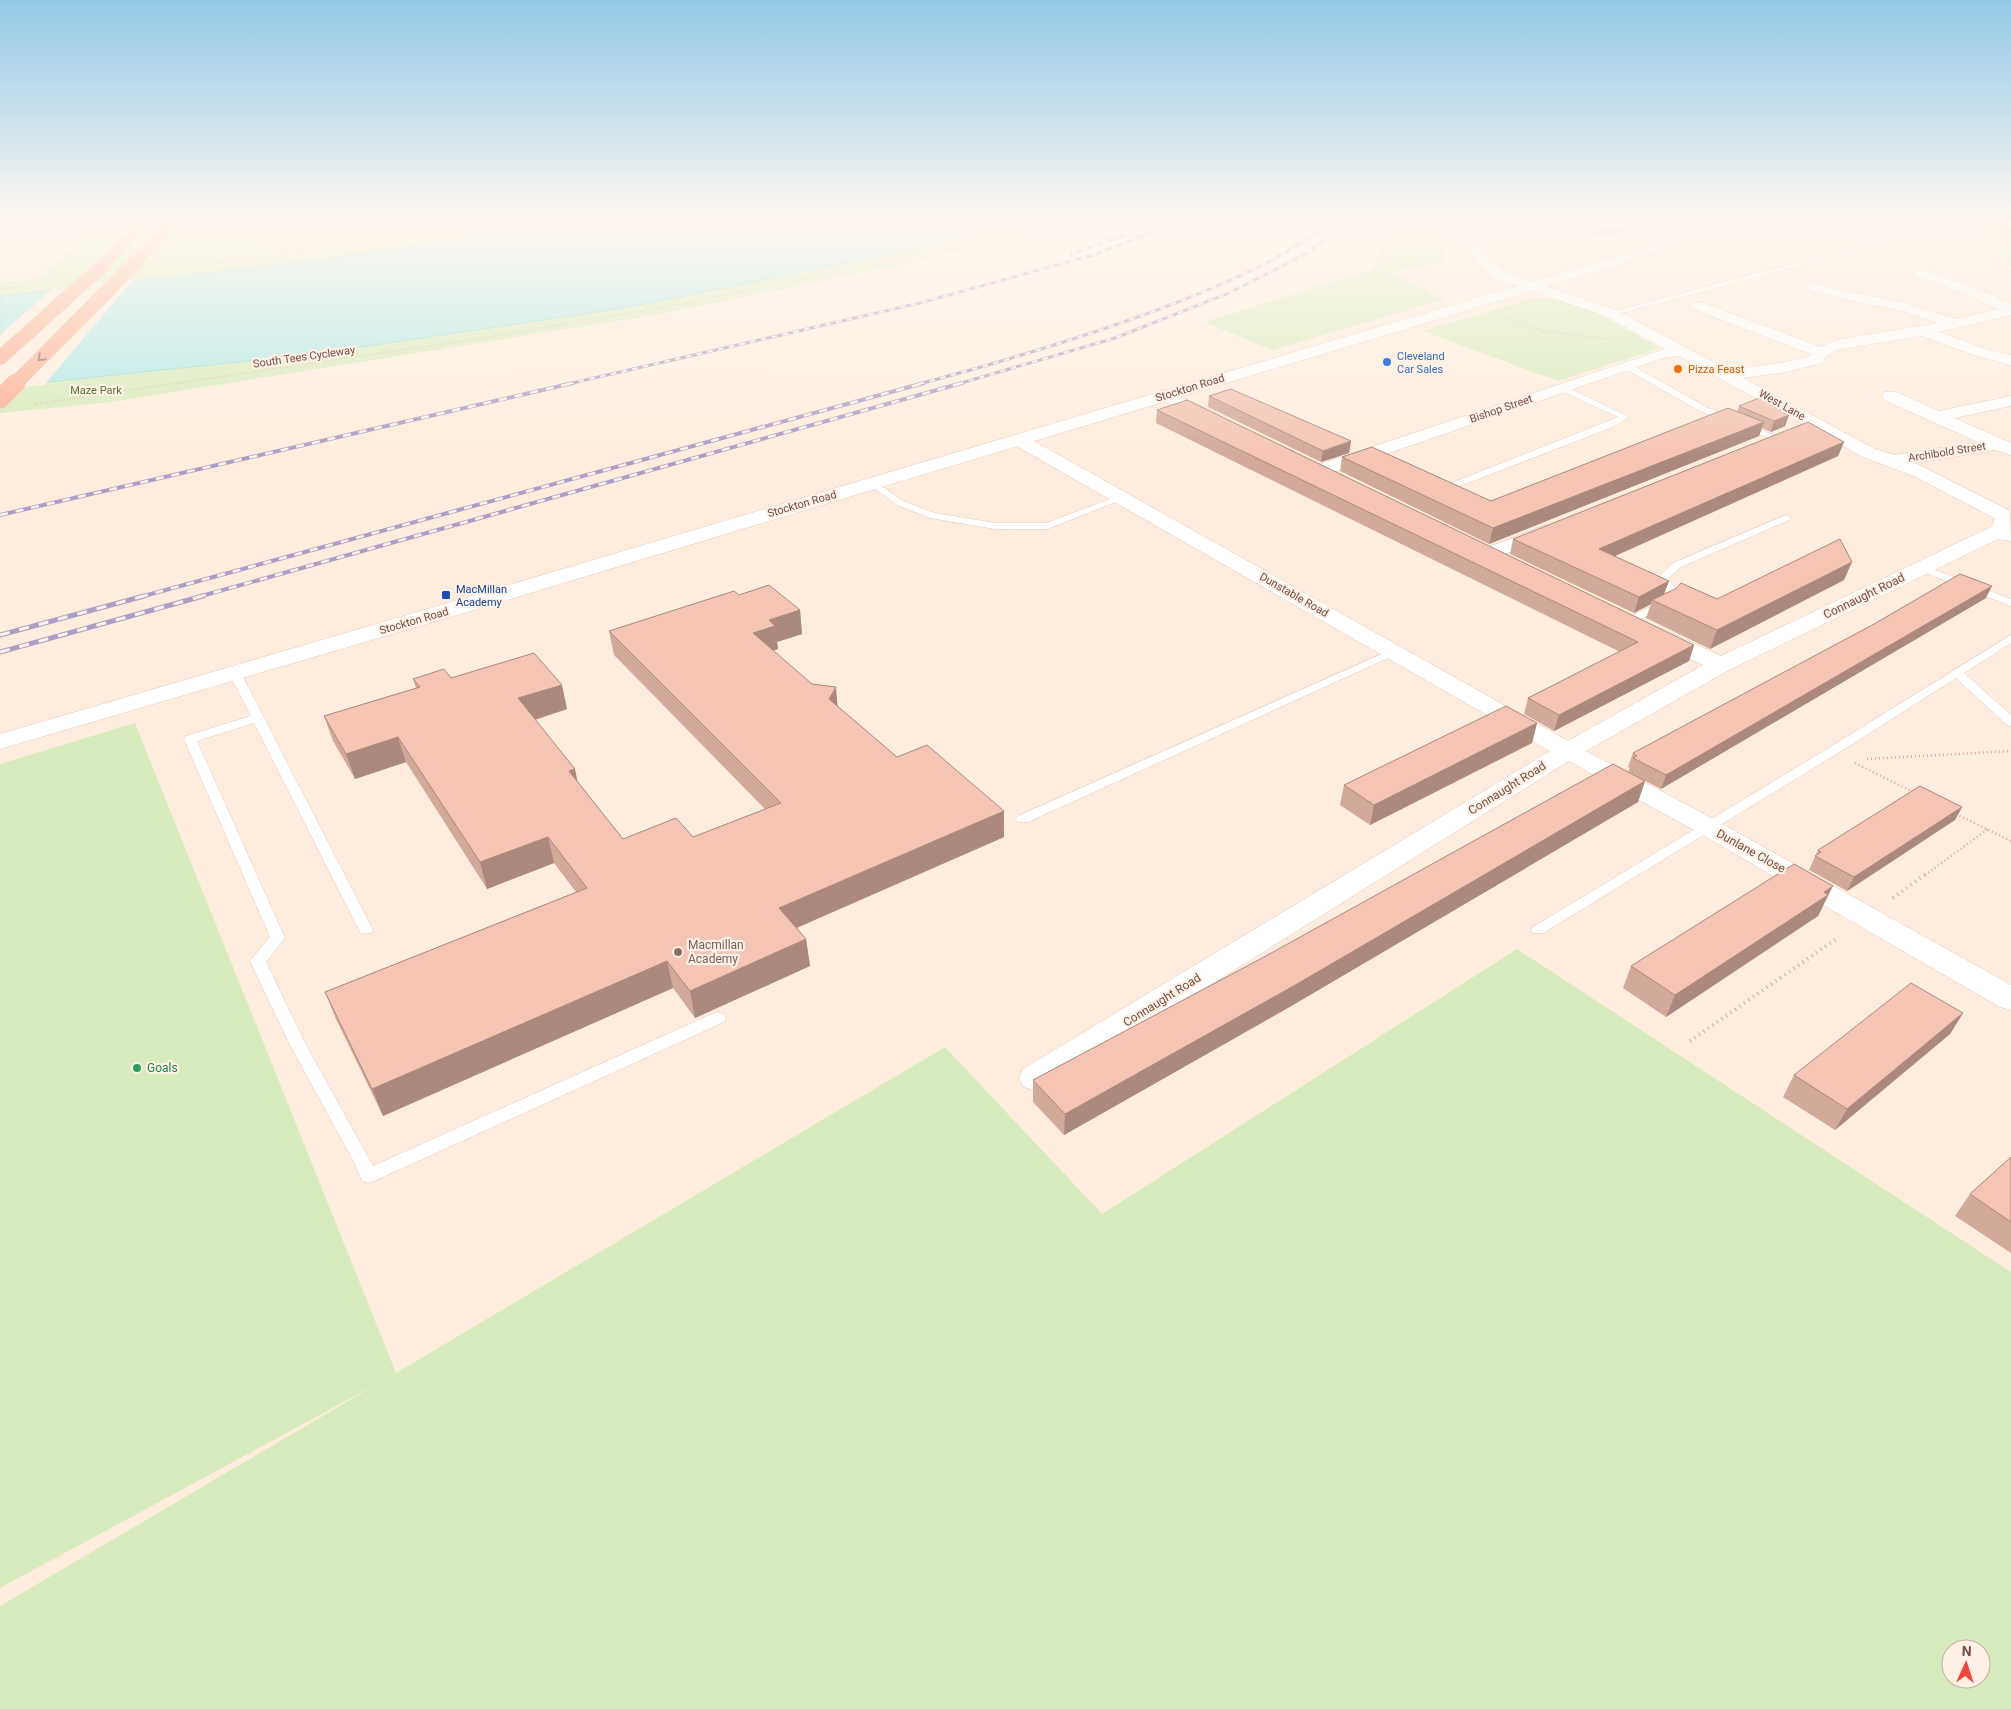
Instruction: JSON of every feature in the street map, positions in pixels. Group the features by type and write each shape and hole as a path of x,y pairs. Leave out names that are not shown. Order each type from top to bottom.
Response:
{"highway":[{"path":"0,358 65,300"},
{"path":"0,399 97,300"}],"street":[{"name":"Stockton Road","path":"0,742 1019,440 1484,300"},
{"name":"West Lane","path":"1571,300 1610,313 1654,335 1869,453 1897,460 2003,515 2005,534"},
{"path":"1880,300 1956,324"},
{"path":"1989,300 2011,310"},
{"path":"1698,306 1728,316 1786,341 1822,352"},
{"path":"1728,316 1754,310"},
{"path":"1727,375 1813,361 1822,352 1836,345 1923,332 2011,310"},
{"path":"1923,332 1983,353 2011,360"},
{"name":"Bishop Street","path":"1346,484 1310,467 1562,388 1660,354 1683,351"},
{"path":"1166,395 1234,429"},
{"path":"1890,396 2004,447"},
{"path":"1936,417 2011,401"},
{"path":"1750,449 1814,423"},
{"name":"Dunstable Road","path":"1019,440 1568,751"},
{"name":"Archibold Street","path":"1897,460 2004,447"},
{"path":"1488,554 1560,525"},
{"name":"Connaught Road","path":"1035,1078 1568,751 1721,665 1922,568 2005,534"},
{"path":"1470,546 1514,567"},
{"path":"1620,617 1721,665"},
{"name":"Dunlane Close","path":"1568,751 1708,827 2011,999"}],"lane":[{"path":"1610,313 1661,300"},
{"path":"1627,366 1703,410 1777,438"},
{"path":"1452,486 1610,425 1625,417 1562,388"},
{"path":"873,483 900,503 933,516 995,526 1047,526 1121,498"},
{"path":"1620,617 1666,603 1674,594 1662,578 1677,565 1786,518"},
{"path":"1922,568 2011,603"},
{"path":"1538,930 1708,827 2011,638"},
{"path":"1023,819 1393,652"},
{"path":"1956,672 2011,722"},
{"path":"235,673 366,930"},
{"path":"257,718 190,739 278,938 258,961 297,1043 363,1163 368,1176 718,1018"}],"path":[{"name":"South Tees Cycleway","path":"27,405 73,400 477,339 702,300"},
{"path":"1470,304 1526,328 1552,334 1613,340 1654,335"},
{"path":"1918,795 1848,760 2011,751"},
{"path":"1953,812 2011,841"}],"green space":[{"name":"Maze Park","path":"663,300 731,300 661,314 111,402 0,413 0,387 314,354 630,307"},
{"path":"1275,300 1443,300 1272,350 1204,322"},
{"path":"1528,300 1558,300 1576,302 1660,348 1558,381 1423,331"},
{"path":"135,723 396,1373 945,1047 1102,1214 1517,949 2011,1272 2011,1709 0,1709 0,1606 377,1384 0,1588 0,764"}],"water":[{"path":"0,300 665,300 630,307 314,354 0,387"}],"pier":[{"path":"40,300 116,300 44,385 0,390 0,335"}],"building":[{"path":"1231,389 1351,441 1323,451 1209,396"},
{"path":"1759,398 1789,415 1774,421 1739,406"},
{"path":"1187,400 1694,645 1559,715 1528,698 1638,642 1157,410"},
{"path":"1728,408 1764,422 1493,528 1342,457 1372,447 1491,501"},
{"path":"1808,422 1844,442 1599,549 1669,581 1639,597 1513,539"},
{"path":"1840,539 1852,562 1717,630 1652,600 1677,588 1681,583 1717,599"},
{"path":"1960,574 1992,586 1666,775 1633,758 1637,756 1633,753 1874,624"},
{"path":"769,585 800,610 769,620 775,626 753,633 812,684 836,687 829,699 897,757 927,745 1004,811 779,908 806,939 690,991 667,961 372,1089 325,992 587,888 548,837 480,862 398,737 346,754 324,716 420,687 413,679 444,669 451,678 534,653 562,685 518,698 575,769 569,771 623,839 676,818 693,837 781,803 609,631 734,591 739,595"},
{"path":"1506,706 1537,723 1374,805 1344,785"},
{"path":"1613,764 1645,781 1297,984 1065,1114 1033,1080 1264,957"},
{"path":"1920,786 1962,807 1854,877 1815,856 1821,852 1818,850"},
{"path":"1794,864 1833,886 1824,892 1828,895 1675,995 1631,966"},
{"path":"1911,983 1963,1013 1847,1109 1794,1075"},
{"path":"2011,1157 2011,1222 1970,1194"}],"railway":[{"path":"568,384 932,300"},
{"path":"919,384 1054,345 1184,300"},
{"path":"958,384 1115,338 1212,300"},
{"path":"0,515 573,383"},
{"path":"140,597 924,383"},
{"path":"198,597 962,383"},
{"path":"0,635 144,596"},
{"path":"0,652 203,596"}],"place":[{"name":"Cleveland Car Sales","path":"1387,362"},
{"name":"Pizza Feast","path":"1678,369"},
{"name":"MacMillan Academy","path":"446,595"},
{"name":"Macmillan Academy","path":"678,952"},
{"name":"Goals","path":"137,1068"}]}
